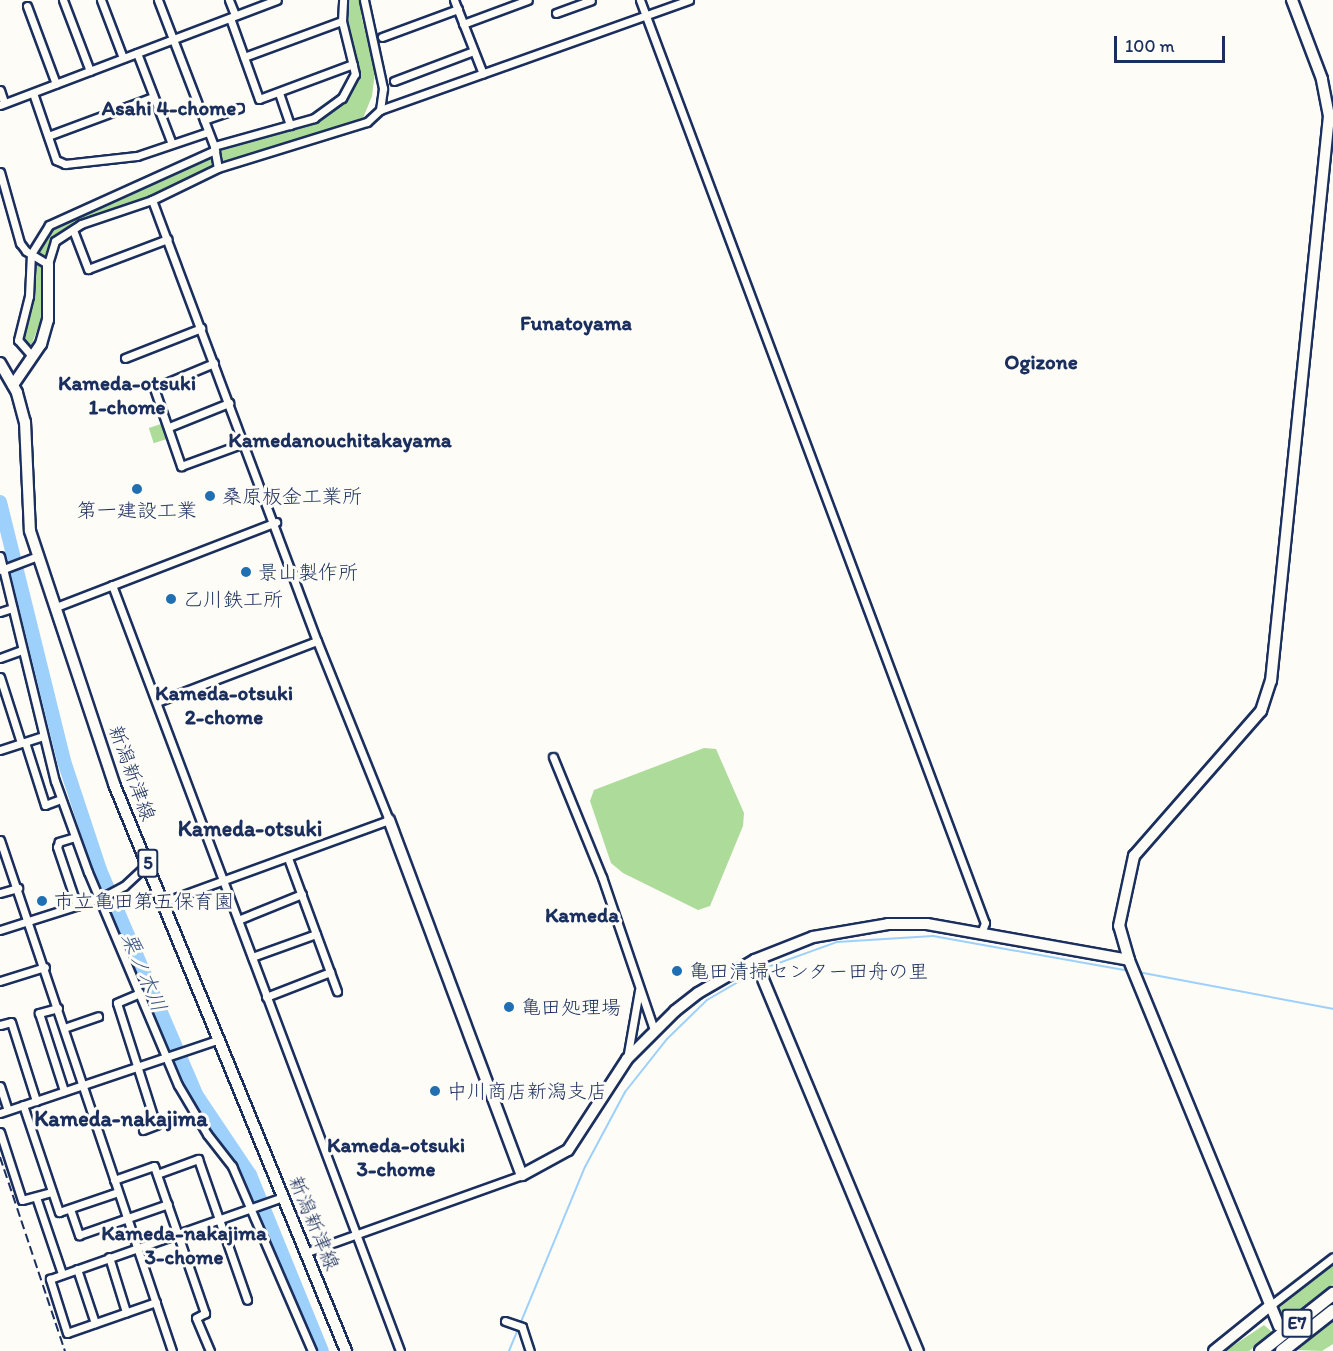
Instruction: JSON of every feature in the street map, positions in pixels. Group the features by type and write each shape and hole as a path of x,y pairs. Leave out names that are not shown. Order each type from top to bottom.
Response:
{"highway":[{"name":"E7","path":"1261,1351 1333,1294"},
{"name":"E7","path":"1282,1351 1333,1311"}],"street":[{"path":"63,0 90,71"},
{"path":"101,0 123,58"},
{"path":"158,0 204,120 218,168"},
{"path":"230,0 232,16 244,57 259,99 353,64"},
{"path":"0,90 2,104 274,0"},
{"path":"32,356 18,340 29,296 31,255 49,225 214,148 314,118 335,105 352,83 353,64 342,21 343,0"},
{"path":"364,0 383,88 380,110"},
{"path":"454,0 483,74"},
{"path":"463,24 528,0"},
{"path":"556,13 591,0"},
{"path":"640,0 985,923 981,933"},
{"path":"13,385 32,356 48,320 48,264 55,241 73,230 152,200 218,168 367,122 380,110 689,0"},
{"path":"1279,1326 1130,963 1121,938 1120,915 1134,856 1253,720 1269,692 1329,155 1329,116 1326,93 1292,0"},
{"path":"27,6 56,84"},
{"path":"382,37 458,9"},
{"path":"244,57 342,21"},
{"path":"394,81 474,51"},
{"path":"137,53 172,144"},
{"path":"33,93 56,160 65,164 137,156 208,132"},
{"path":"279,93 290,125"},
{"path":"48,136 153,97"},
{"path":"204,120 239,108"},
{"path":"0,172 20,243 31,255 48,264"},
{"path":"152,200 276,522 317,641 389,820 522,1175"},
{"path":"73,230 88,269 168,239"},
{"path":"125,358 201,328"},
{"name":"新潟新津線","path":"0,363 13,385 25,422 29,522 38,556 114,784 346,1351"},
{"path":"214,363 154,388 181,466 244,443"},
{"path":"169,427 229,403"},
{"path":"56,607 276,522"},
{"path":"0,556 5,569 12,608 43,736 61,799 75,837 166,1056 192,1111 232,1166 312,1351"},
{"path":"5,569 38,556"},
{"path":"112,585 266,997 359,1233 400,1351"},
{"path":"0,612 12,608"},
{"path":"157,702 317,641"},
{"path":"0,658 22,650"},
{"path":"0,677 45,805 61,799"},
{"path":"0,750 43,736"},
{"path":"553,757 602,877 654,1030"},
{"path":"164,902 389,820"},
{"path":"75,837 59,842 57,847 76,906"},
{"path":"0,840 3,858 30,920 82,1085 172,1351"},
{"path":"288,858 337,991"},
{"path":"0,930 101,898 124,886 148,864"},
{"path":"0,893 18,888"},
{"path":"238,920 302,894"},
{"path":"307,1252 522,1175 567,1150 627,1059 654,1030 698,993 756,962 813,937 878,926 927,924 1130,963"},
{"path":"252,957 316,934"},
{"path":"756,962 918,1351"},
{"path":"0,981 45,967"},
{"path":"266,997 330,972"},
{"path":"627,1059 639,987"},
{"path":"140,993 117,1002 156,1125 143,1130"},
{"path":"58,1008 39,1013 64,1091"},
{"path":"64,1028 98,1016"},
{"path":"0,1025 11,1022 36,1101"},
{"path":"0,1113 220,1039"},
{"path":"0,1086 8,1110"},
{"path":"23,1105 59,1212 118,1192"},
{"path":"0,1132 22,1200 52,1192"},
{"path":"157,1174 198,1160 247,1300"},
{"path":"114,1180 154,1166 205,1313 196,1317 210,1351"},
{"path":"36,1197 62,1274"},
{"path":"156,1302 67,1333 50,1279 109,1257 250,1211 283,1197"},
{"path":"70,1209 79,1235 168,1204"},
{"path":"109,1257 126,1312"},
{"path":"1214,1351 1333,1257"},
{"path":"77,1269 95,1323"},
{"path":"505,1321 522,1327 530,1351"}],"green space":[{"path":"347,0 362,0 361,15 375,72 372,96 359,128 307,143 83,221 53,240 45,268 41,319 30,349 20,338 32,297 36,251 50,226 209,159 224,146 321,118 334,110 354,89 358,71 345,11"},
{"path":"164,423 169,438 154,443 149,428"},
{"path":"704,748 716,749 744,813 743,826 710,906 698,910 623,873 611,863 590,801 594,790"},
{"path":"1333,1265 1333,1284 1285,1322 1279,1308"},
{"path":"1333,1321 1333,1344 1322,1351 1296,1350"},
{"path":"1264,1325 1273,1333 1249,1351 1225,1351"}],"waterway":[{"name":"栗ノ木川","path":"0,502 64,761 100,870 197,1096 250,1175 322,1351"},
{"path":"762,969 837,942 933,936 1130,971"},
{"path":"509,1351 585,1167 625,1092 667,1039 707,1000 757,971"},
{"path":"1138,972 1333,1009"}],"railway":[{"path":"0,1157 65,1351"}],"place":[{"name":"第一建設工業","path":"137,489"},
{"name":"桑原板金工業所","path":"210,496"},
{"name":"景山製作所","path":"246,572"},
{"name":"乙川鉄工所","path":"171,599"},
{"name":"市立亀田第五保育園","path":"42,901"},
{"name":"亀田清掃センター田舟の里","path":"677,971"},
{"name":"亀田処理場","path":"509,1007"},
{"name":"中川商店新潟支店","path":"435,1091"}],"district":[{"name":"Asahi 4-chome","path":"169,108"},
{"name":"Funatoyama","path":"576,323"},
{"name":"Ogizone","path":"1041,362"},
{"name":"Kameda-otsuki 1-chome","path":"127,395"},
{"name":"Kamedanouchitakayama","path":"340,440"},
{"name":"Kameda-otsuki 2-chome","path":"224,705"},
{"name":"Kameda-otsuki","path":"250,829"},
{"name":"Kameda","path":"582,915"},
{"name":"Kameda-nakajima","path":"121,1119"},
{"name":"Kameda-otsuki 3-chome","path":"396,1157"},
{"name":"Kameda-nakajima 3-chome","path":"184,1245"}]}
